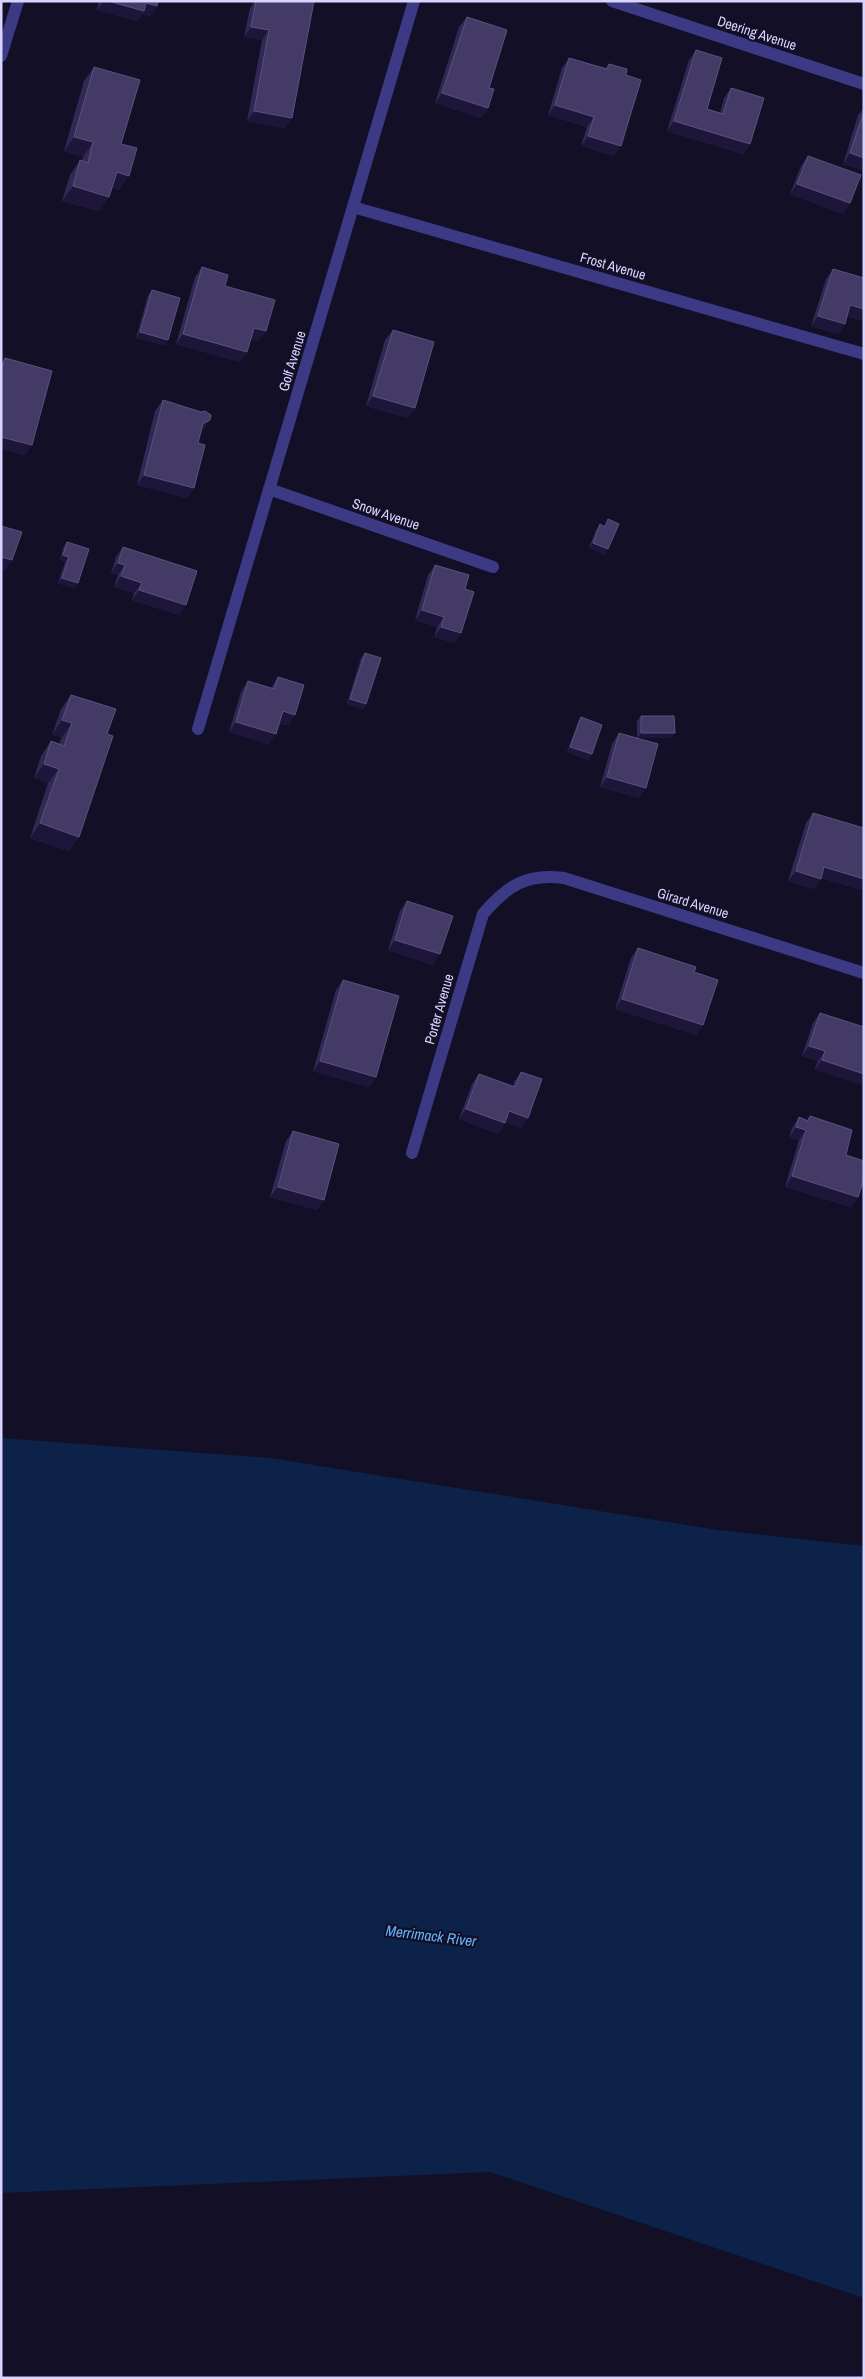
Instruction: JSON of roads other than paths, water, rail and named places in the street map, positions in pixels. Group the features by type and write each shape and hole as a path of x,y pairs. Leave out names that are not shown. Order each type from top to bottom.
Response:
{"street":[{"path":"1,56 18,1"},
{"name":"Golf Avenue","path":"198,729 414,1"},
{"name":"Deering Avenue","path":"612,1 864,84"},
{"name":"Frost Avenue","path":"353,207 864,354"},
{"name":"Snow Avenue","path":"269,489 493,567"},
{"name":"Girard Avenue","path":"514,886 537,876 564,878 864,973"},
{"name":"Porter Avenue","path":"412,1153 483,914 495,900 514,886"}],"water":[{"name":"Merrimack River","path":"1,1438 270,1458 718,1530 864,1546 864,2298 490,2172 1,2193"}]}
